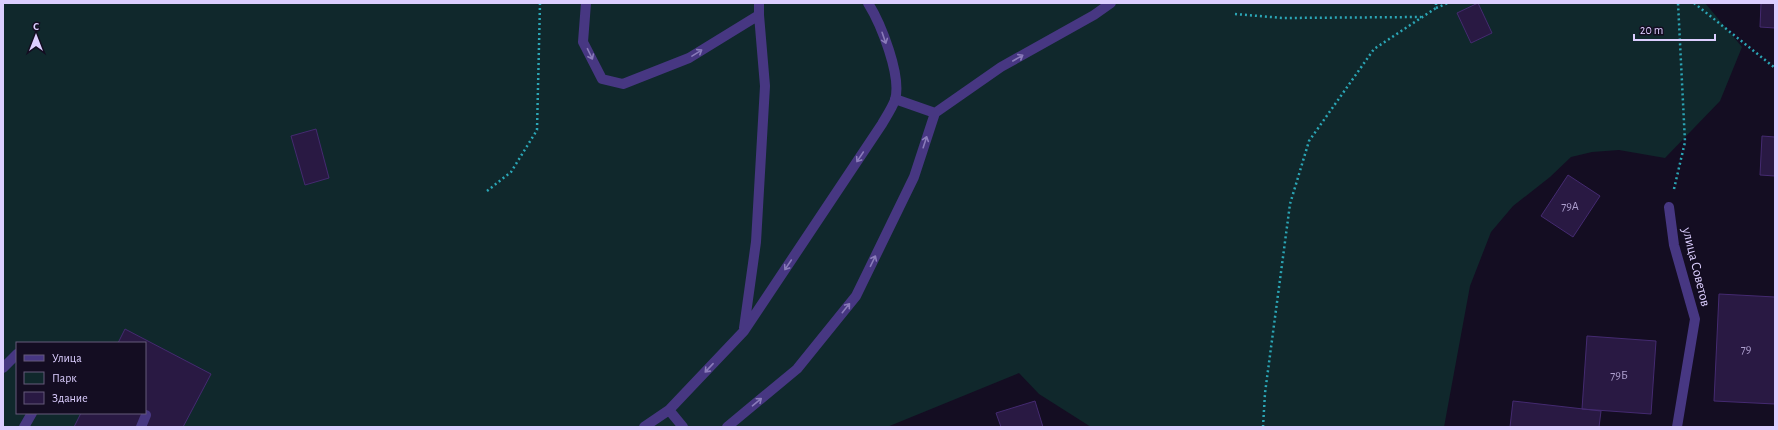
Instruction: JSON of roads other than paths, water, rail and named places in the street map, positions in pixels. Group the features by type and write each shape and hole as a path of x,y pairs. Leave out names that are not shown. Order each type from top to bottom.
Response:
{"street":[{"path":"586,3 583,42 602,79 623,84 689,58 759,15"},
{"path":"744,330 756,242 765,86 759,3"},
{"path":"644,427 669,410 744,330 882,124 895,99 895,69 877,18 868,3"},
{"path":"727,427 797,369 856,296 914,177 935,113 1001,67 1094,15 1111,3"},
{"path":"895,99 935,113"},
{"name":"улица Советов","path":"1669,207 1674,245 1695,319 1677,427"},
{"path":"3,368 16,355"},
{"path":"669,410 683,427"},
{"path":"24,427 31,414"},
{"path":"141,427 146,415"}]}
